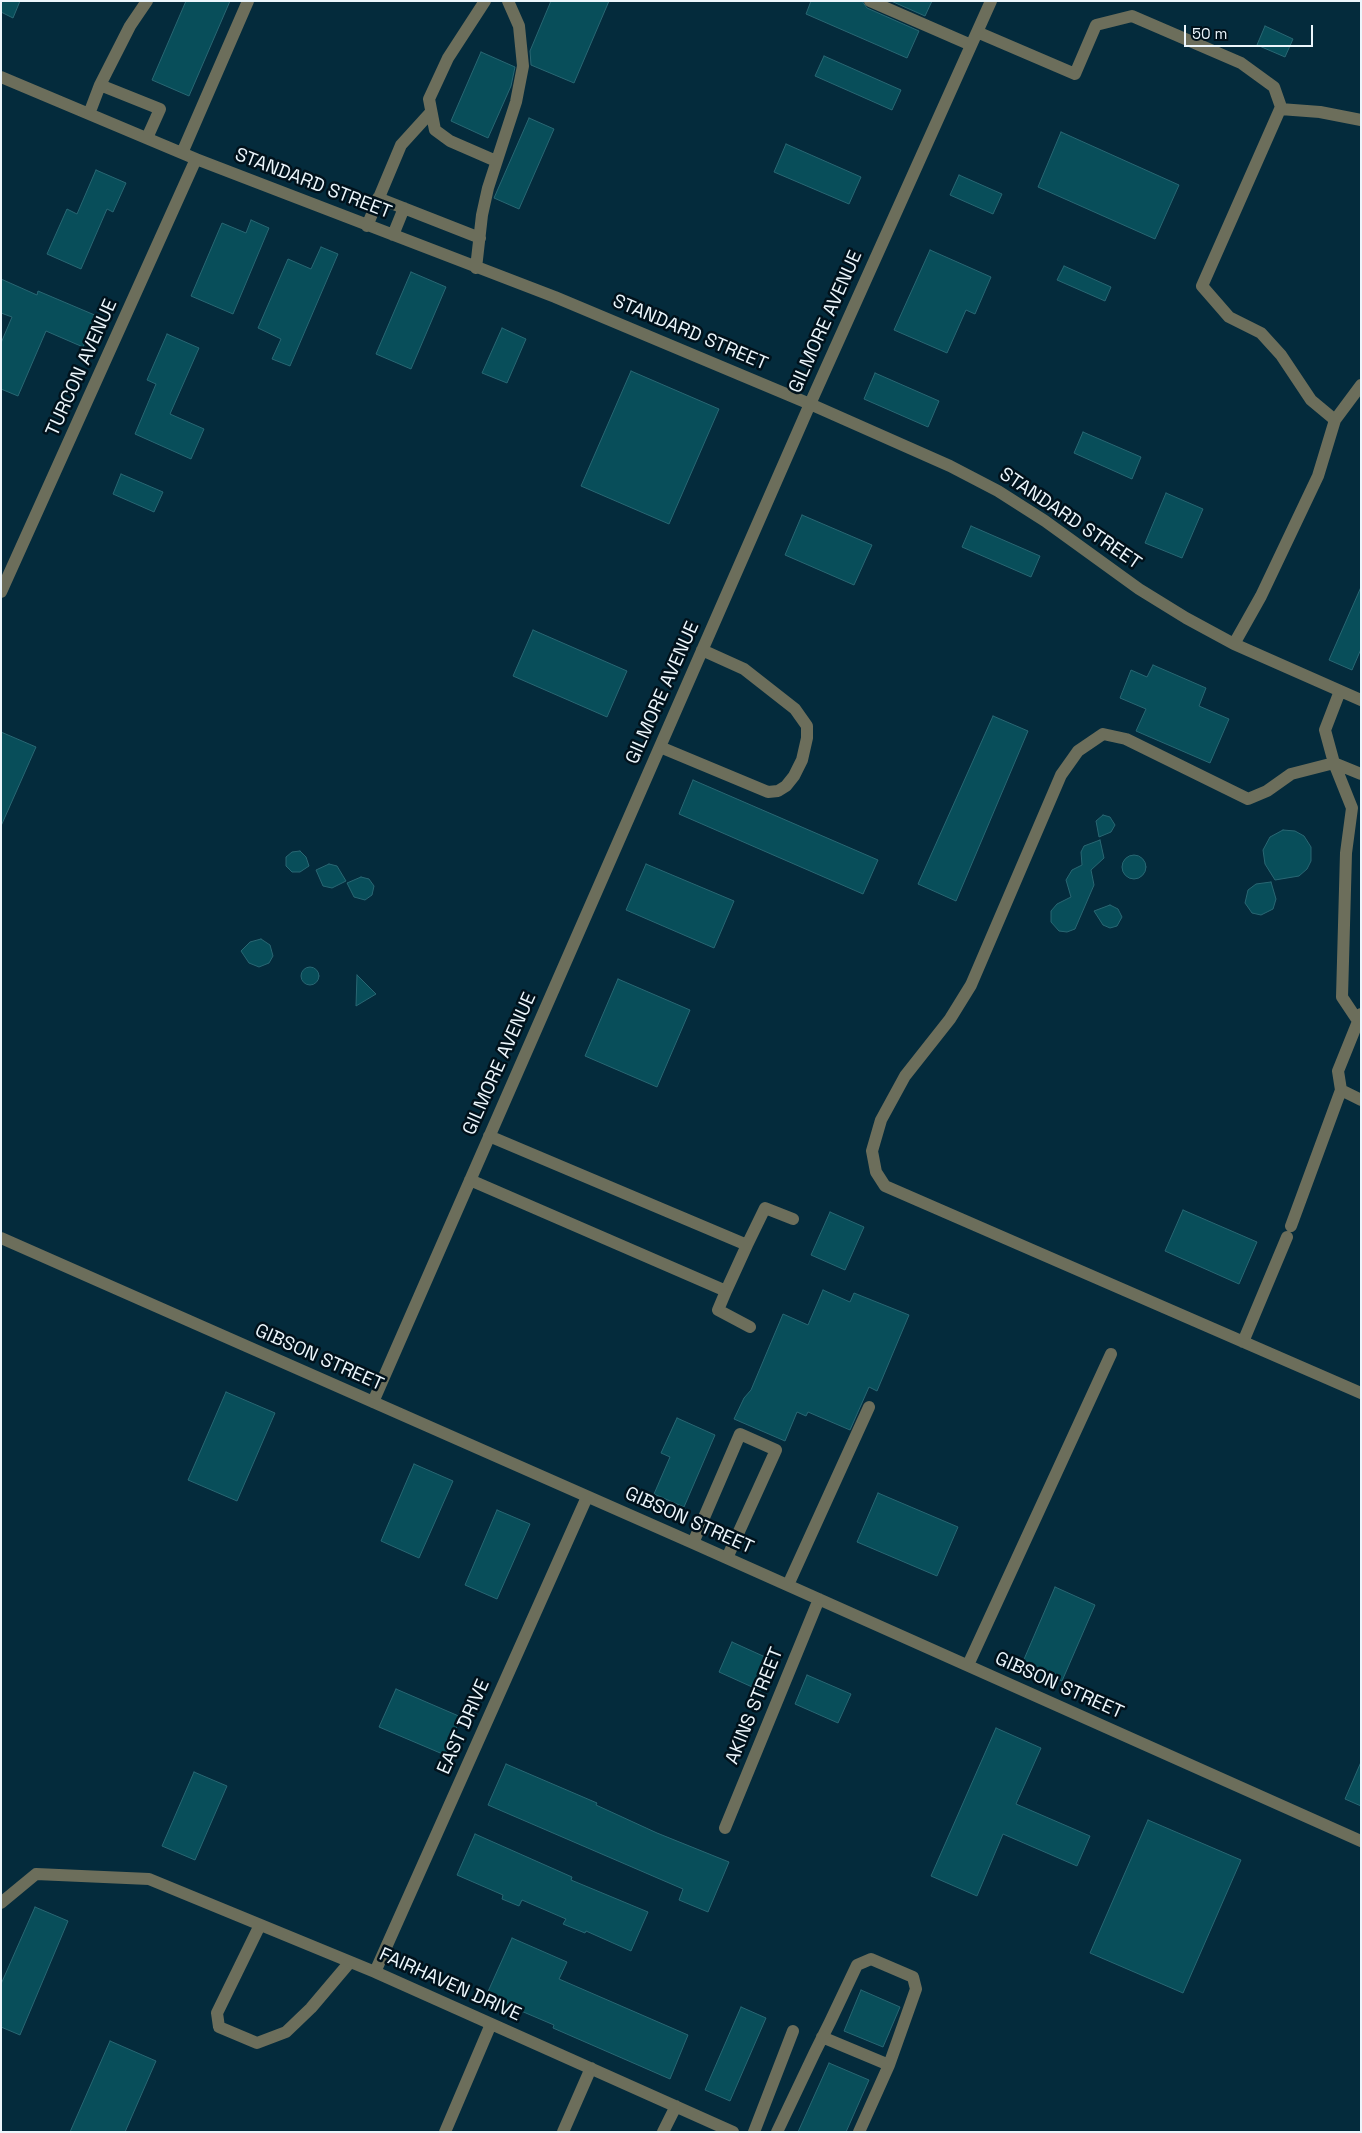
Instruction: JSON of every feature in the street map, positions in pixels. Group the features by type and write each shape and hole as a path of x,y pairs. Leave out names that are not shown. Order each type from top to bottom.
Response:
{"street":[{"path":"89,114 100,85 125,34 147,1"},
{"path":"182,153 248,1"},
{"path":"485,1 448,58 430,99 435,130 450,141 496,161"},
{"path":"476,268 486,198 516,102 523,66 519,26 508,1"},
{"path":"870,1 971,45"},
{"name":"GILMORE AVENUE","path":"372,1402 810,404 991,1"},
{"path":"977,32 1075,74 1096,25 1132,16 1241,63 1274,86 1280,109 1202,286 1230,317 1261,333 1281,355 1311,400 1335,420"},
{"name":"STANDARD STREET","path":"1,77 196,159 555,297 810,404 950,466 998,492 1045,521 1139,589 1186,618 1234,644 1361,700"},
{"path":"100,85 160,109 147,138"},
{"path":"1280,109 1320,112 1361,120"},
{"path":"367,226 401,146 431,112"},
{"name":"TURCON AVENUE","path":"1,592 196,159"},
{"path":"378,198 480,238"},
{"path":"393,235 404,208"},
{"path":"1234,644 1261,596 1318,476 1335,420 1361,385"},
{"path":"660,747 768,792 778,791 786,786 794,776 802,760 807,738 807,726 795,709 744,669 702,650"},
{"path":"1243,1342 1289,1232 1341,1090 1338,1071 1359,1018 1342,997 1346,853 1352,808 1334,763 1325,730 1340,691"},
{"path":"1361,774 1334,763 1291,774 1267,791 1248,799 1126,739 1104,734 1078,751 1061,775 971,984 950,1019 905,1076 881,1120 872,1151 876,1172 885,1186 1361,1393"},
{"path":"1341,1090 1361,1100"},
{"path":"489,1136 747,1245"},
{"path":"470,1180 726,1291"},
{"path":"750,1327 718,1310 765,1208 793,1219"},
{"name":"GIBSON STREET","path":"1,1238 788,1585 1361,1841"},
{"path":"968,1665 1111,1354"},
{"path":"788,1585 869,1407"},
{"path":"692,1543 740,1434 776,1450 727,1558"},
{"name":"EAST DRIVE","path":"375,1972 588,1497"},
{"name":"AKINS STREET","path":"725,1828 819,1599"},
{"name":"FAIRHAVEN DRIVE","path":"1,1903 36,1874 149,1879 375,1972 733,2132"},
{"path":"260,1925 217,2013 219,2027 257,2043 286,2032 311,2008 350,1962"},
{"path":"777,2132 857,1965 870,1959 913,1977 916,1989 889,2065 859,2132"},
{"path":"445,2132 491,2024"},
{"path":"754,2132 793,2031"},
{"path":"822,2037 889,2065"},
{"path":"563,2132 591,2068"},
{"path":"663,2132 676,2106"}],"building":[{"path":"1,1 20,1 13,18 1,12"},
{"path":"186,1 230,1 189,96 152,80"},
{"path":"551,1 609,1 574,83 531,65 530,51"},
{"path":"811,1 862,1 867,8 919,31 907,58 806,14"},
{"path":"891,1 932,1 925,16"},
{"path":"1265,26 1293,39 1285,57 1257,45"},
{"path":"481,52 515,67 511,86 488,138 451,121"},
{"path":"824,56 901,90 892,110 815,76"},
{"path":"529,118 554,129 519,209 494,198"},
{"path":"1061,132 1179,185 1155,239 1038,187"},
{"path":"786,144 861,177 849,204 774,172"},
{"path":"96,170 126,183 113,212 107,209 81,269 47,254 67,209 77,214"},
{"path":"959,175 1002,194 993,214 950,195"},
{"path":"251,220 269,228 233,314 191,296 222,223 246,233"},
{"path":"321,247 338,254 290,366 272,359 281,339 258,328 288,259 311,269"},
{"path":"930,250 991,277 975,314 966,310 947,353 894,330"},
{"path":"1064,266 1111,287 1105,301 1057,280"},
{"path":"411,272 446,287 411,369 376,354"},
{"path":"1,279 37,295 38,291 97,316 83,347 46,331 18,396 1,389 1,343 12,317 1,313"},
{"path":"502,328 526,339 507,383 482,373"},
{"path":"167,334 199,348 170,414 204,429 191,459 135,434 156,384 147,380"},
{"path":"631,371 719,409 669,524 581,486"},
{"path":"875,373 939,401 928,427 864,399"},
{"path":"1083,432 1141,457 1132,479 1074,453"},
{"path":"121,474 163,492 154,512 113,494"},
{"path":"1166,493 1203,509 1182,558 1145,543"},
{"path":"802,515 872,545 854,585 785,555"},
{"path":"971,526 1040,556 1031,577 962,547"},
{"path":"1361,587 1361,649 1352,670 1329,660"},
{"path":"533,630 627,671 607,717 513,676"},
{"path":"1153,665 1206,688 1199,706 1229,719 1210,763 1136,731 1146,709 1120,698 1131,670 1147,677"},
{"path":"993,716 1028,731 956,901 918,884"},
{"path":"1,732 36,747 1,826"},
{"path":"693,780 878,860 863,894 679,814"},
{"path":"1103,815 1110,817 1115,825 1111,832 1099,837 1096,821"},
{"path":"1283,830 1295,831 1304,836 1311,847 1311,861 1307,869 1299,876 1275,880 1265,864 1263,850 1270,837"},
{"path":"1100,840 1104,858 1091,870 1094,885 1075,929 1067,932 1059,931 1051,922 1051,911 1057,904 1071,897 1066,880 1072,870 1082,865 1081,852 1084,846"},
{"path":"300,851 306,857 309,866 300,872 292,872 286,866 286,857 292,852"},
{"path":"1134,855 1143,858 1146,867 1143,876 1134,879 1125,876 1122,867 1125,858"},
{"path":"329,864 337,866 346,881 332,888 323,886 316,870"},
{"path":"646,864 734,901 714,948 626,910"},
{"path":"361,877 369,879 374,886 372,895 365,900 354,897 347,883"},
{"path":"1271,882 1276,899 1273,909 1261,915 1252,913 1245,903 1248,890 1256,884"},
{"path":"1110,905 1118,909 1122,917 1117,926 1110,928 1103,925 1094,911"},
{"path":"261,939 270,945 273,956 269,963 259,967 249,963 241,951 250,942"},
{"path":"306,967 314,967 319,972 317,983 306,985 301,980 301,972"},
{"path":"357,975 376,994 356,1006"},
{"path":"618,979 690,1010 657,1087 585,1056"},
{"path":"1183,1210 1257,1242 1239,1284 1165,1251"},
{"path":"830,1212 864,1227 845,1270 811,1255"},
{"path":"823,1290 850,1302 854,1293 909,1315 877,1391 869,1387 850,1430 808,1412 806,1416 797,1412 785,1441 734,1419 744,1398 751,1390 783,1314 808,1325"},
{"path":"226,1392 275,1413 237,1501 188,1480"},
{"path":"677,1418 715,1435 684,1507 654,1494 670,1457 661,1453"},
{"path":"414,1464 453,1481 419,1558 381,1541"},
{"path":"878,1493 958,1527 937,1576 857,1542"},
{"path":"497,1510 530,1524 497,1599 465,1585"},
{"path":"1055,1587 1095,1605 1062,1681 1022,1664"},
{"path":"732,1642 774,1661 761,1691 719,1672"},
{"path":"807,1675 851,1694 838,1723 795,1704"},
{"path":"396,1689 461,1717 445,1755 379,1727"},
{"path":"996,1728 1041,1748 1016,1804 1090,1836 1077,1866 1003,1834 977,1896 931,1876"},
{"path":"1361,1762 1361,1806 1345,1799"},
{"path":"506,1764 597,1803 596,1805 657,1833 729,1862 708,1912 679,1900 683,1889 488,1805"},
{"path":"194,1772 227,1786 195,1860 162,1846"},
{"path":"1148,1820 1241,1860 1183,1993 1090,1953"},
{"path":"475,1834 572,1877 571,1880 648,1912 631,1951 586,1931 585,1933 563,1924 566,1919 522,1900 519,1906 502,1899 503,1895 457,1875"},
{"path":"35,1907 68,1921 20,2035 1,2027 1,1984"},
{"path":"512,1938 567,1962 559,1979 688,2035 670,2079 553,2028 554,2025 486,1996"},
{"path":"861,1990 900,2007 883,2047 844,2031"},
{"path":"741,2007 766,2018 730,2101 705,2090"},
{"path":"110,2041 156,2061 125,2132 70,2132"},
{"path":"829,2063 869,2080 846,2132 798,2132"}]}
